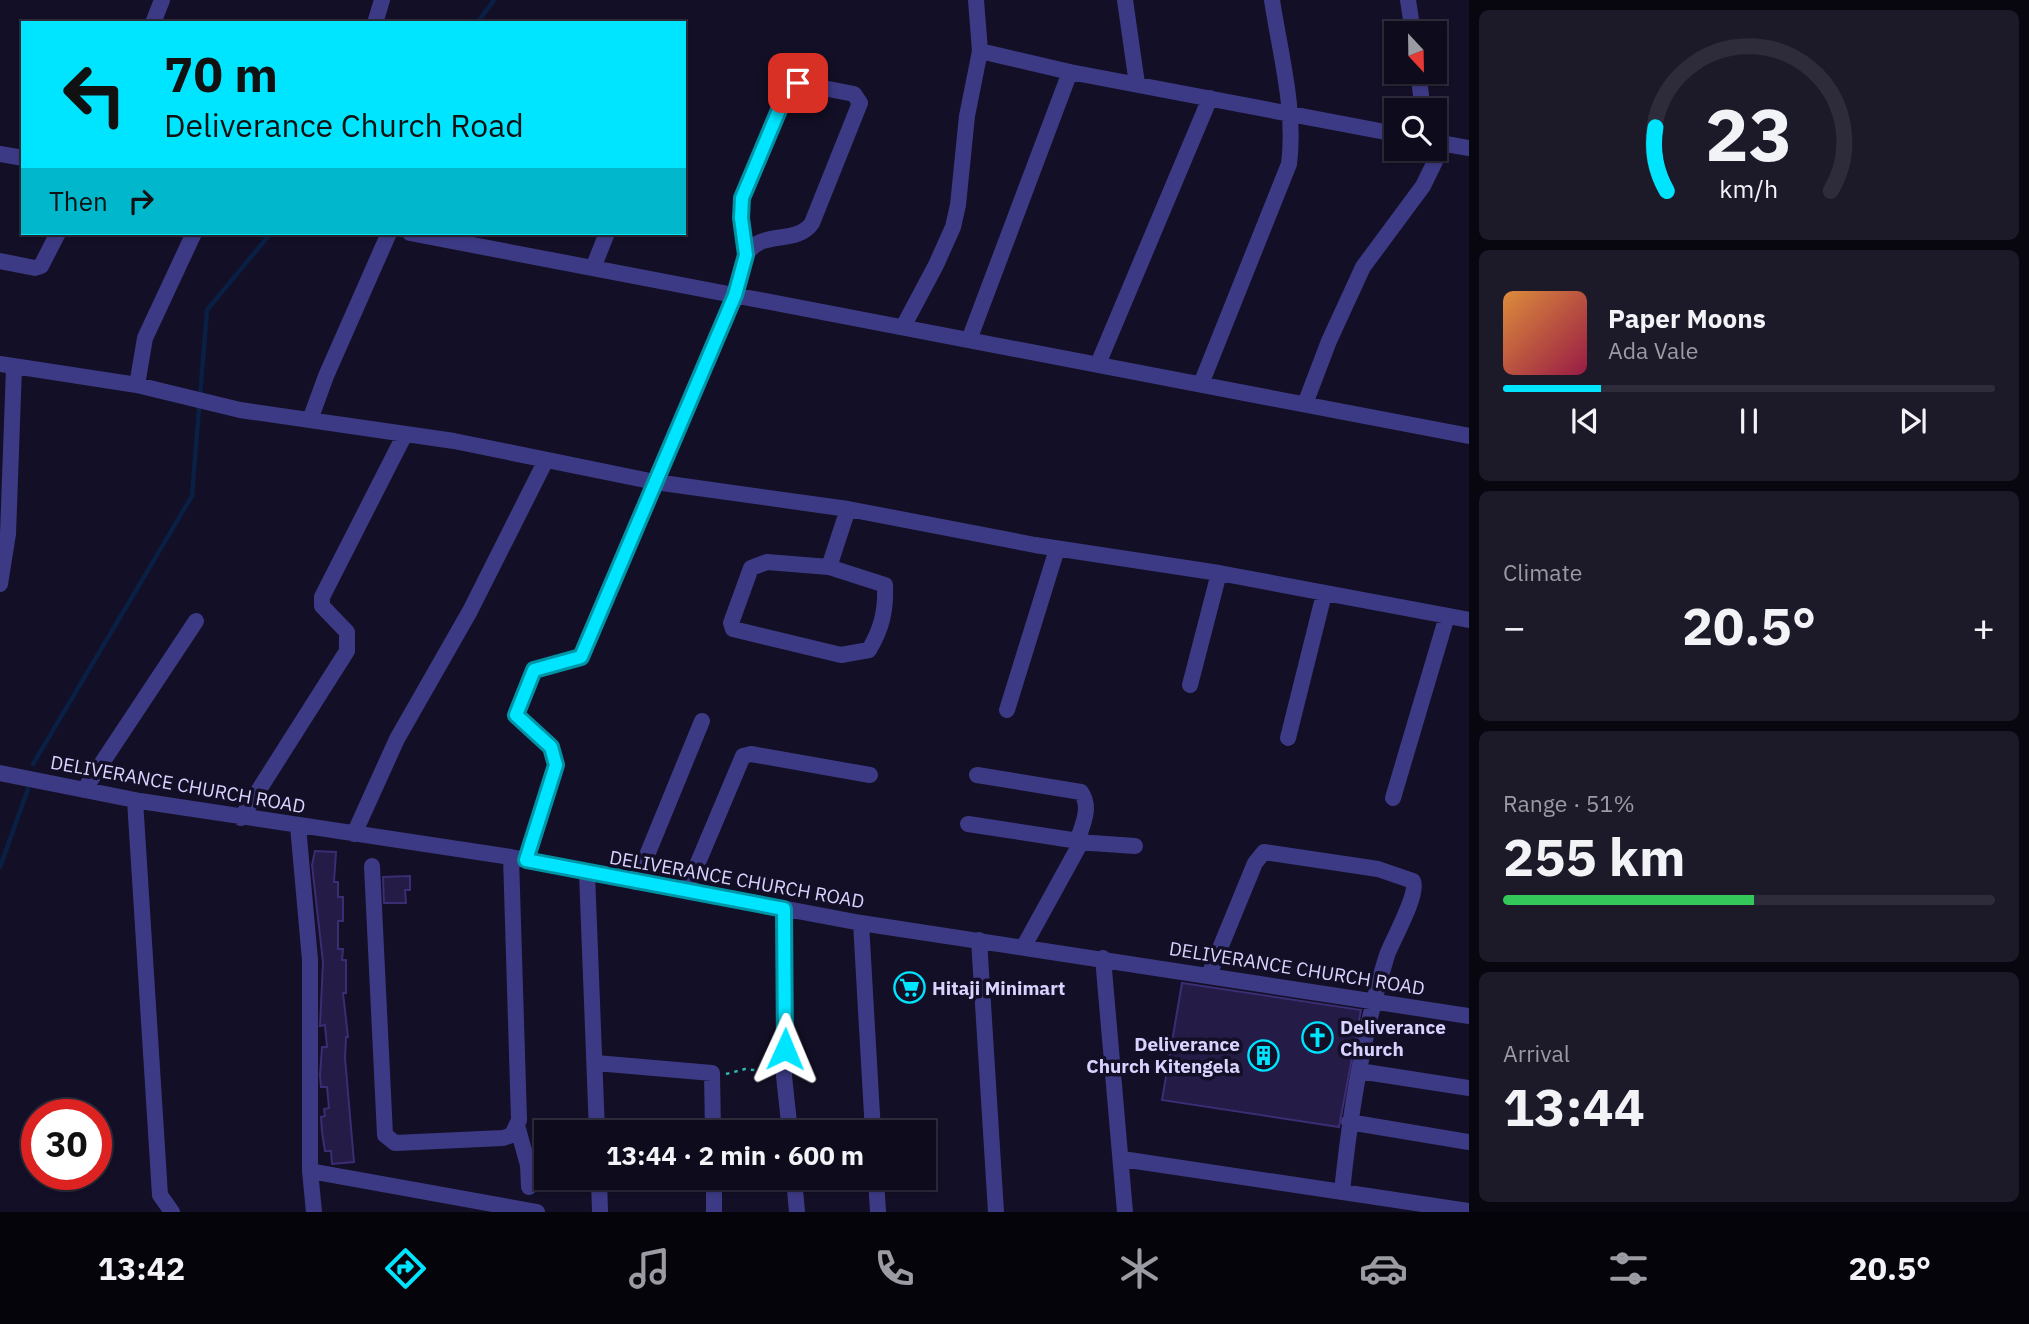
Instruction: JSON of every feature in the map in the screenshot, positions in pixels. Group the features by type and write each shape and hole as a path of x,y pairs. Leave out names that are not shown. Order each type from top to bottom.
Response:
{"street":[{"path":"154,21 162,0"},
{"path":"376,21 382,0"},
{"path":"902,327 953,227 961,187 967,116 980,51 976,0"},
{"path":"1125,0 1137,85"},
{"path":"1201,384 1285,181 1292,141 1272,0"},
{"path":"1408,0 1411,21"},
{"path":"980,51 1070,72 1384,132"},
{"path":"969,340 1070,72"},
{"path":"529,1187 528,1165 518,1129 519,859 556,765 551,747 516,715 534,670 581,657 735,295 746,255 741,218 742,198 787,91 798,83 854,94 860,103 812,223 802,234 760,243 746,255"},
{"path":"1098,364 1210,98"},
{"path":"1447,145 1469,148"},
{"path":"0,154 21,158"},
{"path":"1305,404 1329,341 1347,308 1363,267 1423,186 1433,161"},
{"path":"0,261 34,268 41,266 57,235"},
{"path":"137,385 145,338 193,235"},
{"path":"310,419 326,376 389,235"},
{"path":"420,235 1469,436"},
{"path":"593,268 606,235"},
{"path":"0,584 8,534 7,365 137,385 240,410 405,434 655,482 848,509 1057,549 1219,573 1469,620"},
{"path":"241,818 347,651 347,632 322,606 322,597 405,434"},
{"path":"354,834 397,739 470,611 546,460"},
{"path":"829,567 848,509"},
{"path":"1007,710 1057,549"},
{"path":"767,562 829,567 885,585 886,605 881,629 869,650 841,655 733,629 731,623 751,568 767,562"},
{"path":"1190,685 1219,573"},
{"path":"1288,738 1324,594"},
{"path":"1394,798 1447,616"},
{"path":"84,790 197,621"},
{"path":"636,882 702,721"},
{"path":"686,891 743,756 751,754 870,775"},
{"name":"DELIVERANCE CHURCH ROAD","path":"0,773 241,818 519,859 861,923 1373,1001 1467,1011"},
{"path":"977,775 1082,792 1087,801 1087,810 1077,842 1079,850 1024,946"},
{"path":"135,800 159,1184 160,1195 172,1212"},
{"path":"968,824 1077,842 1135,846"},
{"path":"298,826 310,960 310,1171 314,1212"},
{"path":"1209,975 1255,863 1265,852 1274,851 1378,869 1413,880 1413,893 1391,943 1373,1001 1349,1122 1342,1192"},
{"path":"372,866 385,1135 395,1143 503,1138 518,1129"},
{"path":"587,873 597,1120"},
{"path":"784,909 784,1076 789,1120"},
{"path":"861,923 872,1120"},
{"path":"979,940 996,1212"},
{"path":"1103,958 1125,1212"},
{"path":"596,1063 712,1073 713,1120"},
{"path":"1359,1072 1469,1088"},
{"path":"1349,1122 1469,1142"},
{"path":"1122,1159 1342,1192 1375,1206 1469,1211"},
{"path":"310,1171 470,1206 537,1212"},
{"path":"599,1190 600,1212"},
{"path":"714,1190 714,1212"},
{"path":"795,1190 797,1212"},
{"path":"876,1190 877,1212"}],"path":[{"path":"712,1073 729,1074 745,1069 784,1076"}],"building":[{"path":"315,851 336,852 334,882 338,882 338,897 343,897 343,921 338,921 338,949 343,949 342,960 346,960 346,993 343,993 348,1037 345,1058 354,1162 332,1164 331,1151 325,1151 321,1117 325,1116 324,1109 329,1108 327,1087 321,1087 320,1075 322,1047 327,1047 325,1025 320,1026 323,962 312,865"},
{"path":"410,876 410,890 405,890 406,903 384,903 383,877"},
{"name":"Deliverance Church Kitengela","path":"1182,983 1361,1010 1339,1127 1162,1100"}],"waterway":[{"path":"478,21 494,0"},
{"path":"33,764 192,496 207,310 269,235"},
{"path":"0,867 28,789"}],"place":[{"name":"Hitaji Minimart","path":"909,988"},
{"name":"Deliverance Church","path":"1317,1038"},
{"name":"Deliverance Church Kitengela","path":"1263,1055"}],"route":[{"path":"785,1049 784,909 526,860 556,765 551,747 516,715 534,670 581,657 735,295 746,255 740,209 742,198 787,91 798,83"}]}
